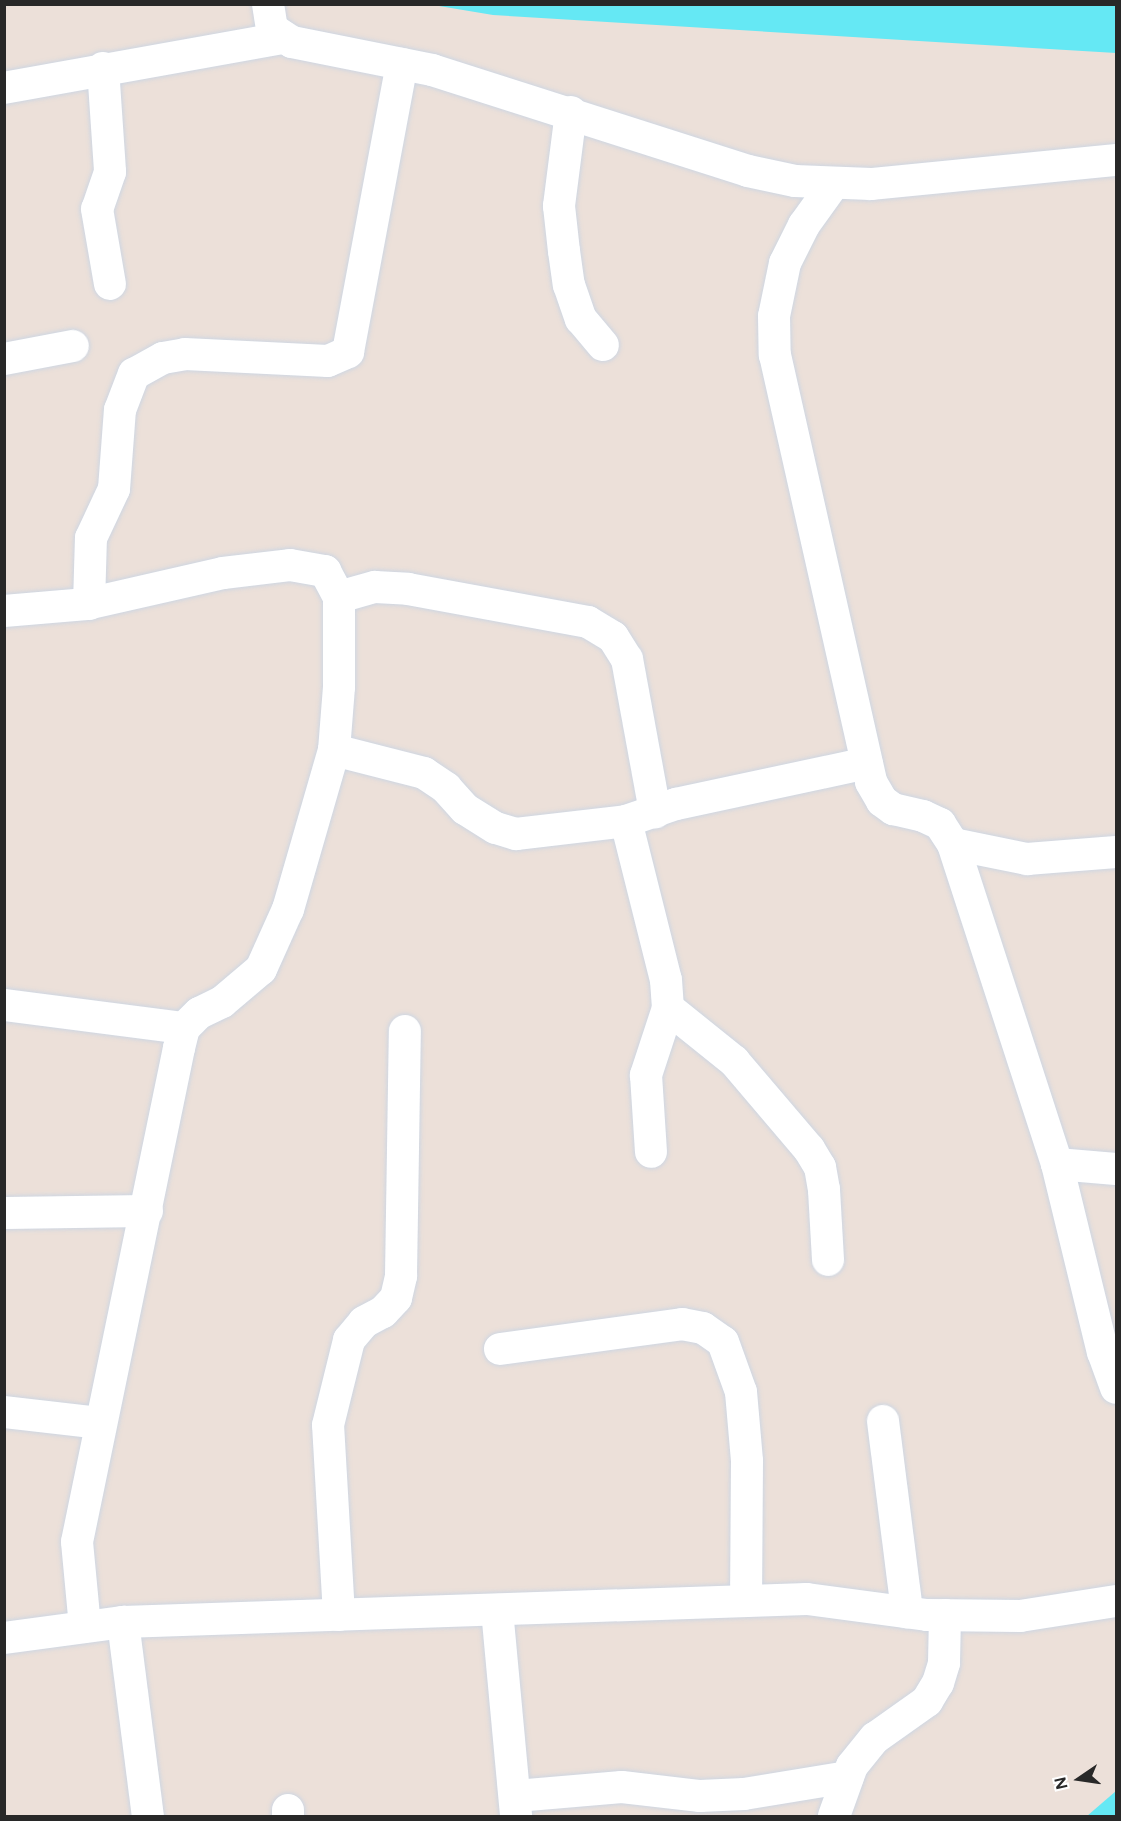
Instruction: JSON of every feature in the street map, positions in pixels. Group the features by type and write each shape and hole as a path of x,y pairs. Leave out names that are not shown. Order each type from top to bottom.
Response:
{"street":[{"path":"268,5 272,29 281,38"},
{"path":"4,88 103,68 281,38 402,64 572,112 748,171 832,186 919,181 1116,160"},
{"path":"89,604 91,538 114,489 120,410 134,374 163,358 185,354 328,361 348,352 402,64"},
{"path":"103,68 110,172 97,209 110,284"},
{"path":"572,112 559,206 564,251 581,319 603,345"},
{"path":"832,186 804,225 785,263 774,316 775,355 867,763 882,801 893,809 940,824 953,844 1057,1164 1104,1352 1116,1388"},
{"path":"4,358 73,346"},
{"path":"4,611 89,604 223,573 290,565 325,571 339,597 339,687 334,750 274,946 261,969 243,987 199,1013 184,1028 77,1542 85,1627"},
{"path":"339,597 375,587 408,589 588,622 613,638 627,659 641,817 666,980 668,1008 646,1075 651,1152"},
{"path":"334,750 424,773 446,788 465,809 496,828 516,834 641,817 676,804 867,763"},
{"path":"953,844 1027,859 1116,852"},
{"path":"4,1005 184,1028"},
{"path":"668,1008 734,1061 809,1149 820,1167 824,1190 828,1260"},
{"path":"339,1615 328,1425 349,1340 364,1322 383,1312 396,1298 401,1276 405,1031"},
{"path":"1057,1164 1116,1169"},
{"path":"4,1213 147,1211"},
{"path":"500,1349 682,1324 703,1328 723,1342 742,1404 747,1461 746,1601"},
{"path":"4,1412 100,1423"},
{"path":"882,1421 907,1612"},
{"path":"4,1638 123,1622 807,1599 907,1612 1020,1616 1116,1602"},
{"path":"497,1610 516,1806 621,1788 700,1796 744,1794 848,1777"},
{"path":"834,1816 848,1777 875,1738 927,1701 944,1663 945,1615"},
{"path":"123,1622 146,1816"}],"water":[{"path":"433,5 1116,5 1116,53 493,15"},
{"path":"1116,1791 1116,1816 1087,1816"}]}
